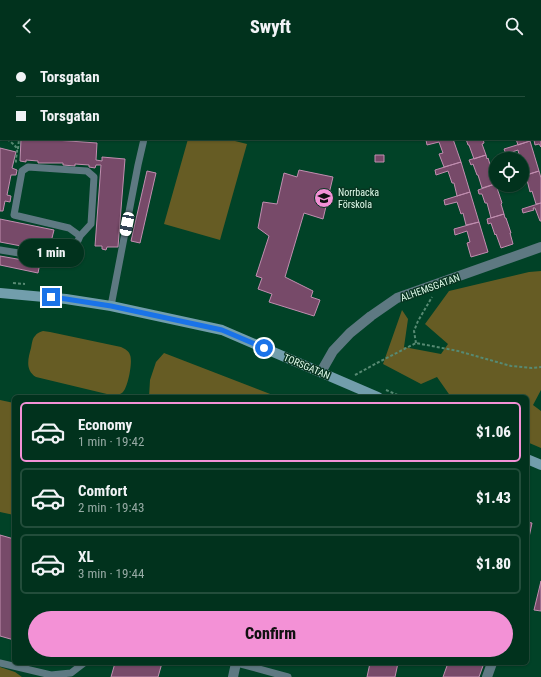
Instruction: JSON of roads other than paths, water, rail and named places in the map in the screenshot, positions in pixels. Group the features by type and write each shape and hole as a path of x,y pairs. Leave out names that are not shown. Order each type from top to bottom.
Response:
{"main road":[{"name":"TORSGATAN","path":"0,293 66,299 111,306 222,330 373,395"},
{"path":"529,460 541,464"}],"street":[{"name":"ALHEMSGATAN","path":"321,372 333,350 350,333 397,298 541,247"},
{"path":"232,677 235,665"},
{"path":"487,677 491,665"}],"lane":[{"path":"111,306 144,140"},
{"path":"0,250 69,261 80,236 91,224 94,177 87,172 28,167 22,171 14,215 69,228 80,236"},
{"path":"0,663 51,675 71,674 82,665"},
{"path":"242,665 274,675 288,677"}],"place":[{"name":"Norrbacka Förskola","path":"324,198"}]}
